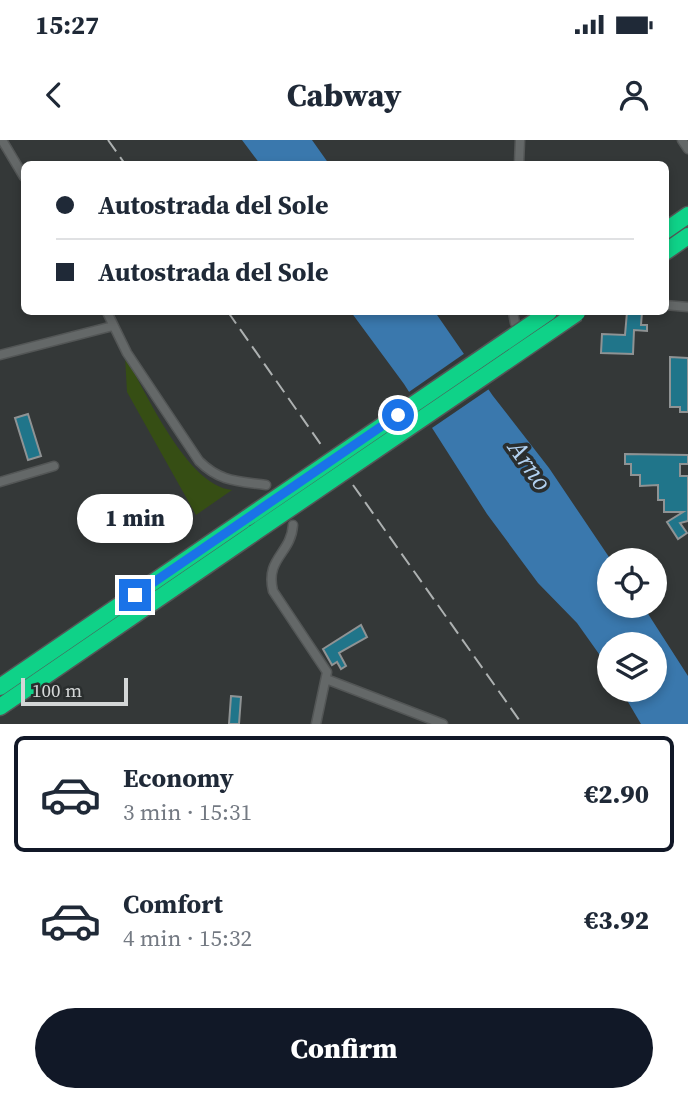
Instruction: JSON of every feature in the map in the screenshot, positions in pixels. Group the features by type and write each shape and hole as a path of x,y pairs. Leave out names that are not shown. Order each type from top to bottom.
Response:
{"highway":[{"path":"669,228 688,215"},
{"path":"669,249 688,236"},
{"path":"0,707 544,315"},
{"path":"0,687 573,315"}],"street":[{"path":"2,140 21,172"},
{"path":"519,161 520,140"},
{"path":"681,140 688,149"},
{"path":"669,305 688,307"},
{"path":"108,315 199,461 213,475 230,482 266,485"},
{"path":"513,315 514,323"},
{"path":"0,355 113,326"},
{"path":"0,482 54,466"},
{"path":"293,525 292,536 278,556 269,577 276,597 323,662 326,679 316,724"},
{"path":"326,679 443,724"}],"green space":[{"path":"125,356 169,435 184,455 215,485 232,490 196,515 127,392"}],"water":[{"path":"242,140 312,140 327,161 258,161"},
{"name":"Arno","path":"353,315 437,315 493,396 549,468 603,548 597,548 597,618 651,618 660,632 597,632 597,651 577,623 538,583 487,514 404,384"},
{"path":"667,643 688,676 688,724 641,724 628,702 667,702"}],"pier":[{"path":"468,351 492,387 429,430 406,394"}],"building":[{"path":"627,315 642,315 641,325 647,325 647,331 634,330 633,354 601,353 602,334 625,335"},
{"path":"670,357 688,358 688,412 680,412 680,407 670,407"},
{"path":"28,414 41,456 28,460 15,418"},
{"path":"625,454 688,455 688,464 680,464 680,476 688,476 688,521 680,523 687,533 678,539 667,522 683,512 664,512 664,500 658,500 658,485 640,486 640,475 631,475 631,464 625,464"},
{"path":"361,625 367,637 339,653 346,666 341,669 337,662 332,665 323,649"},
{"path":"231,696 241,697 239,724 229,724"}],"railway":[{"path":"108,140 123,161"},
{"path":"230,315 324,449"},
{"path":"353,485 522,724"}],"route":[{"path":"135,595 398,415"}]}
